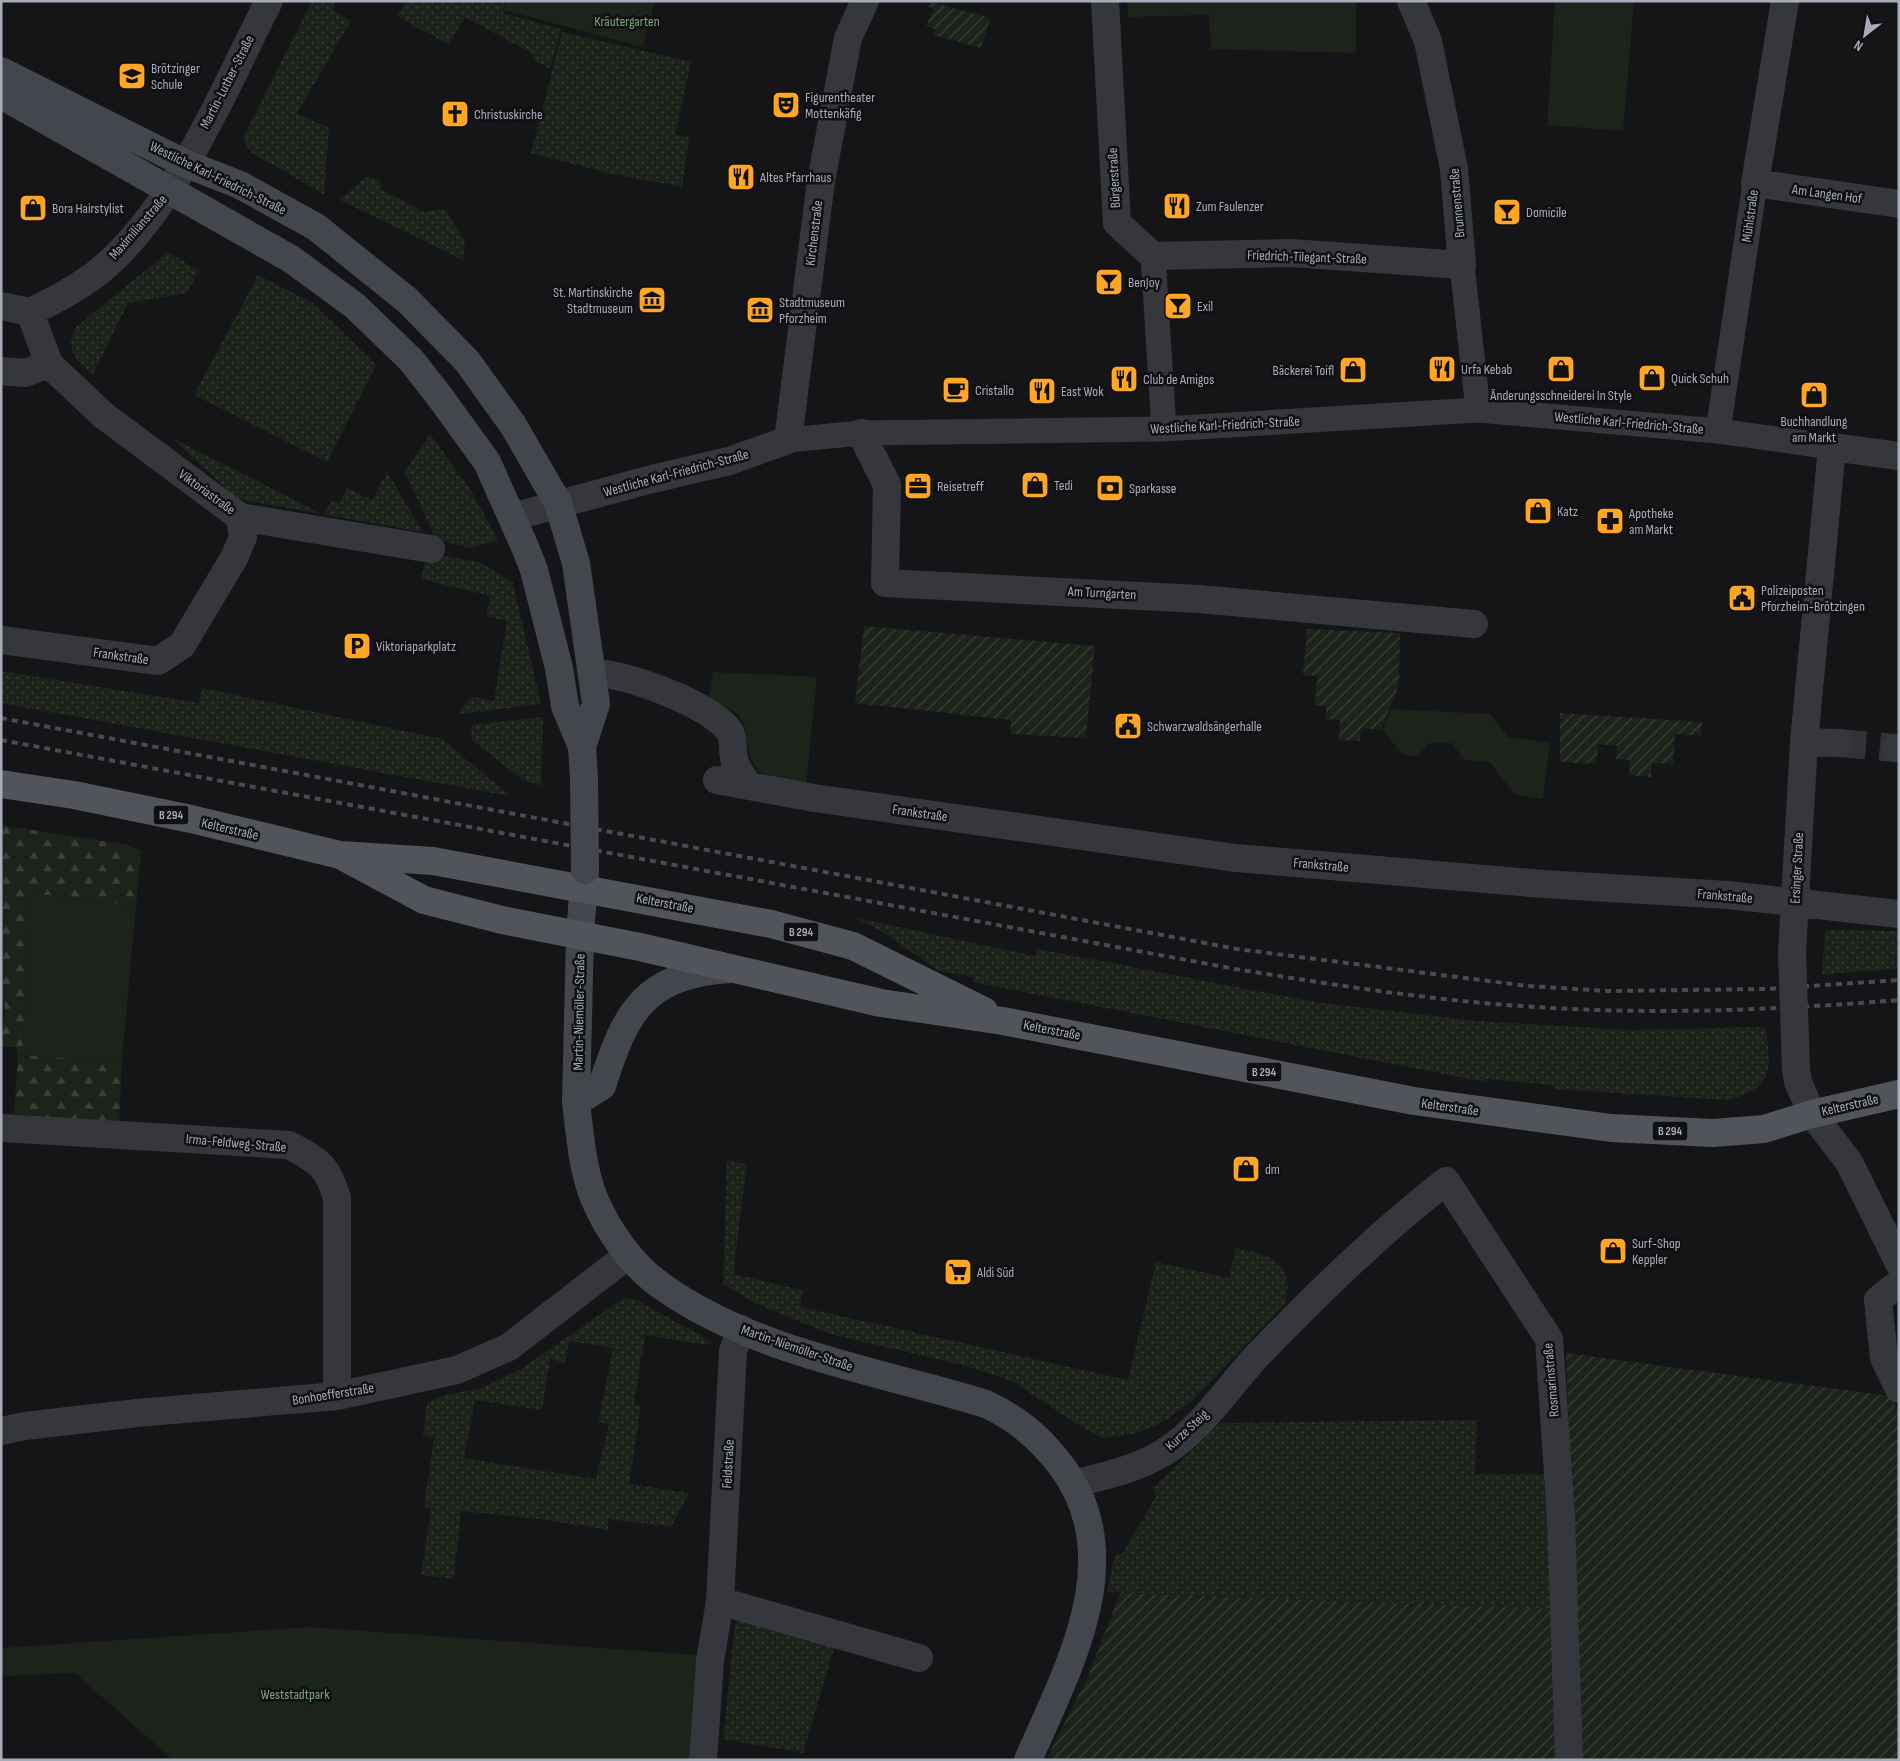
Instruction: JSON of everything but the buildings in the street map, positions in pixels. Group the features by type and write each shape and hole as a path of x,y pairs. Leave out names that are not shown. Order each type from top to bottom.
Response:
{"main road":[{"name":"Westliche Karl-Friedrich-Straße","path":"1,71 184,163 240,186 316,227 407,300 467,361 514,425 558,504 576,563 596,704 582,747"},
{"name":"Westliche Karl-Friedrich-Straße","path":"1,95 291,258 355,306 411,360 440,396 487,462 534,570 559,668 565,706 582,747 584,778 584,879"},
{"name":"Kelterstraße","path":"1,784 84,797 340,855 433,861 584,879 771,924 853,946 1003,1021"},
{"name":"Kelterstraße","path":"340,855 424,900 512,922 580,934 881,1003 1003,1021 1414,1101 1526,1118 1611,1128 1713,1132 1764,1129 1812,1114 1899,1094"},
{"name":"Martin-Niemöller-Straße","path":"584,879 580,934 576,1102 582,1148 594,1197 615,1237 628,1255 660,1285 741,1329 819,1357 986,1404 1010,1416 1029,1430 1055,1457 1073,1484"},
{"path":"576,1102 602,1086 610,1061 628,1020 643,998 678,978 693,973 731,969"},
{"path":"1028,1760 1075,1648 1092,1582 1094,1557 1090,1521 1073,1484"}],"street":[{"name":"Martin-Luther-Straße","path":"184,163 269,1"},
{"name":"Kirchenstraße","path":"788,440 820,181 848,38 865,1"},
{"name":"Bürgerstraße","path":"1105,1 1117,223 1153,256"},
{"name":"Brunnenstraße","path":"1411,1 1428,41 1454,169 1462,265 1478,410"},
{"name":"Mühlstraße","path":"1718,431 1785,1"},
{"name":"Maximilianstraße","path":"30,312 65,296 94,275 128,243 170,191 184,163"},
{"name":"Am Langen Hof","path":"1755,184 1899,204"},
{"name":"Friedrich-Tilegant-Straße","path":"1153,256 1291,253 1462,265"},
{"path":"1153,256 1164,429"},
{"path":"1,306 30,312 48,364 25,373 1,371"},
{"name":"Viktoriastraße","path":"48,364 103,415 240,517 431,549"},
{"name":"Westliche Karl-Friedrich-Straße","path":"512,517 729,461 788,440 861,433 1164,429 1478,410 1718,431 1899,456"},
{"name":"Am Turngarten","path":"861,433 887,485 885,582 1199,599 1474,624"},
{"name":"Ersinger Straße","path":"1832,447 1804,742 1792,952 1796,1069 1798,1082 1812,1114 1849,1162 1899,1263"},
{"name":"Frankstraße","path":"1,640 158,661 182,646 234,558 243,537 240,517"},
{"path":"593,673 610,674 677,696 728,729 733,743 734,758 748,785"},
{"path":"1804,742 1838,743"},
{"name":"Frankstraße","path":"717,780 814,798 1236,858 1543,884 1728,895 1795,904 1899,914"},
{"name":"Irma-Feldweg-Straße","path":"1,1128 288,1145 317,1160 331,1178 337,1198 337,1396"},
{"name":"Kurze Steig","path":"1073,1484 1138,1466 1166,1451 1194,1428 1256,1357 1336,1276 1414,1206 1446,1181"},
{"name":"Rosmarinstraße","path":"1446,1181 1549,1339 1561,1519 1569,1760"},
{"name":"Bonhoefferstraße","path":"1,1431 25,1426 137,1413 337,1396 457,1370 509,1347 628,1255"},
{"path":"1899,1283 1878,1300 1884,1358 1899,1389"},
{"name":"Feldstraße","path":"703,1760 710,1660 720,1601 733,1351 741,1329"},
{"path":"720,1601 919,1658"}],"green space":[{"path":"312,1 336,1 332,10 351,21 297,113 329,128 324,194 252,153 245,144 244,136"},
{"path":"405,1 505,1 503,13 561,29 550,69 533,60 535,55 465,17 449,45 397,16"},
{"name":"Kräutergarten","path":"506,1 655,1 643,47 504,10"},
{"path":"1127,1 1356,1 1356,53 1211,49 1209,15 1128,17"},
{"path":"1555,1 1634,1 1623,131 1547,125"},
{"path":"931,2 990,18 981,48 933,35 936,30 926,26 934,9 928,6"},
{"path":"562,32 691,62 675,135 689,137 682,187 608,173 531,153"},
{"path":"366,177 380,180 381,189 424,212 445,209 465,242 463,260 340,200"},
{"path":"168,252 199,271 187,293 128,303 93,374 81,364 74,354 71,342 76,327"},
{"path":"258,275 313,303 376,365 327,462 194,395"},
{"path":"430,434 470,489 498,540 471,548 436,540 405,472"},
{"path":"172,438 322,514 237,499"},
{"path":"387,472 423,532 324,514 331,501 339,504 347,488 372,500"},
{"path":"427,553 480,562 513,583 541,704 460,714 461,709 472,697 494,701 507,621 486,616 490,596 421,579"},
{"path":"864,626 1095,646 1086,738 1011,734 1011,720 855,703"},
{"path":"1307,629 1400,633 1399,685 1381,730 1361,728 1360,741 1339,740 1340,720 1326,719 1326,706 1315,705 1317,676 1303,675"},
{"path":"1,671 199,703 202,688 442,739 510,796 1,703"},
{"path":"713,672 817,677 806,785 758,772 750,757 745,727 738,714 709,699"},
{"path":"1391,709 1490,714 1508,737 1550,743 1543,799 1514,794 1490,762 1464,760 1452,743 1429,743 1417,757 1402,754 1383,731"},
{"path":"1560,713 1702,722 1701,736 1675,734 1673,764 1652,763 1651,777 1629,775 1630,760 1616,759 1617,746 1598,744 1596,764 1560,762"},
{"path":"543,717 541,786 522,779 472,740 471,725"},
{"path":"1,825 122,844 141,850 136,906 28,893 23,1047 1,1047 5,1006 1,1005"},
{"path":"28,893 136,906 122,1061 18,1055 16,1047 23,1047"},
{"path":"856,918 1035,956 1038,949 1315,1002 1476,1021 1629,1030 1766,1027 1769,1054 1767,1074 1755,1089 1729,1100 1554,1089 1553,1085 1486,1079 1486,1082 973,982 974,977 939,971 883,932"},
{"path":"1825,930 1899,931 1899,969 1822,974"},
{"path":"18,1055 122,1061 119,1124 14,1114"},
{"path":"727,1161 747,1164 733,1274 803,1290 800,1307 1128,1380 1156,1262 1229,1278 1236,1248 1267,1256 1274,1260 1284,1271 1288,1282 1286,1303 1193,1400 1166,1420 1138,1433 1103,1438 1075,1423 1014,1382 967,1366 830,1334 757,1304 723,1284"},
{"path":"624,1298 637,1300 712,1342 706,1345 645,1335 634,1404 641,1405 629,1484 689,1493 671,1527 608,1519 608,1530 539,1519 461,1511 454,1579 421,1575 431,1508 424,1507 434,1438 423,1435 427,1403 444,1395 479,1389 521,1369","holes":["569,1341 613,1348 598,1422 609,1424 596,1479 464,1458 475,1400 542,1410 550,1359 565,1363"]},
{"path":"1566,1353 1890,1396 1899,1412 1899,1760 1579,1760"},
{"path":"1477,1420 1475,1474 1544,1474 1557,1609 1107,1592 1115,1555 1123,1553 1156,1496 1153,1488 1220,1423"},
{"path":"1120,1593 1557,1609 1564,1760 1046,1760 1089,1674"},
{"path":"736,1614 835,1645 803,1753 723,1739"},
{"name":"Weststadtpark","path":"311,1627 697,1655 691,1760 173,1760 75,1673 1,1676 1,1648"}],"tunnel":[{"path":"1838,743 1896,748"}],"railway":[{"path":"1,718 1237,949 1528,986 1608,991 1766,989 1899,980"},
{"path":"1,740 1235,969 1385,992 1498,1004 1626,1011 1763,1009 1899,1000"}],"place":[{"name":"Brötzinger Schule","path":"132,76"},
{"name":"Figurentheater Mottenkäfig","path":"786,105"},
{"name":"Christuskirche","path":"455,114"},
{"name":"Altes Pfarrhaus","path":"741,177"},
{"name":"Zum Faulenzer","path":"1177,206"},
{"name":"Bora Hairstylist","path":"33,208"},
{"name":"Domicile","path":"1507,212"},
{"name":"BenJoy","path":"1109,282"},
{"name":"St. Martinskirche Stadtmuseum","path":"652,300"},
{"name":"Exil","path":"1178,306"},
{"name":"Stadtmuseum Pforzheim","path":"760,310"},
{"name":"Urfa Kebab","path":"1442,369"},
{"name":"Änderungsschneiderei In Style","path":"1561,369"},
{"name":"Bäckerei Toifl","path":"1353,370"},
{"name":"Quick Schuh","path":"1652,378"},
{"name":"Club de Amigos","path":"1124,379"},
{"name":"Cristallo","path":"956,390"},
{"name":"East Wok","path":"1042,391"},
{"name":"Buchhandlung am Markt","path":"1814,395"},
{"name":"Tedi","path":"1035,485"},
{"name":"Reisetreff","path":"918,486"},
{"name":"Sparkasse","path":"1110,488"},
{"name":"Katz","path":"1538,511"},
{"name":"Apotheke am Markt","path":"1610,521"},
{"name":"Polizeiposten Pforzheim-Brötzingen","path":"1742,598"},
{"name":"Viktoriaparkplatz","path":"357,646"},
{"name":"Schwarzwaldsängerhalle","path":"1128,726"},
{"name":"dm","path":"1246,1169"},
{"name":"Surf-Shop Keppler","path":"1613,1251"},
{"name":"Aldi Süd","path":"958,1272"}]}
